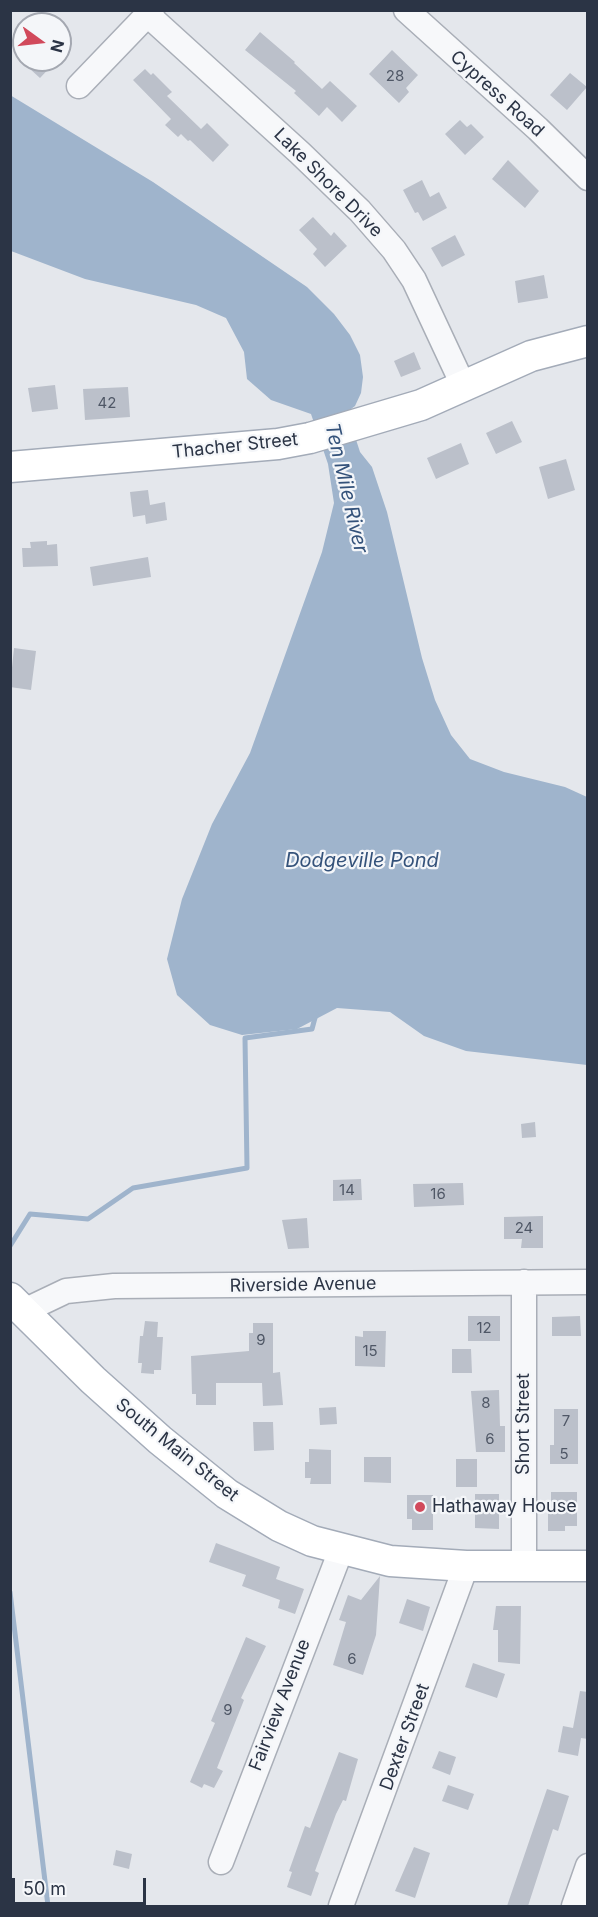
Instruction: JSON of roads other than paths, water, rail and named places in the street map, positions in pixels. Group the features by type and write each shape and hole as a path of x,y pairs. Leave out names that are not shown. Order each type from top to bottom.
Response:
{"main road":[{"name":"Thacher Street","path":"10,467 278,444 310,438 421,405 531,356 588,341"},
{"name":"South Main Street","path":"17,1305 93,1380 160,1440 227,1494 279,1526 312,1541 390,1561 466,1566 588,1566"}],"street":[{"name":"Cypress Road","path":"406,10 538,129 588,178"},
{"path":"79,86 150,13"},
{"name":"Lake Shore Drive","path":"150,13 360,211 394,250 414,280 463,385"},
{"name":"Short Street","path":"524,1282 524,1567"},
{"name":"Riverside Avenue","path":"17,1305 66,1291 114,1286 588,1282"},
{"name":"Fairview Avenue","path":"221,1862 341,1550"},
{"name":"Dexter Street","path":"341,1906 466,1566"},
{"path":"574,1906 586,1875"}],"water":[{"name":"Dodgeville Pond","path":"10,95 153,182 307,287 334,314 350,335 360,355 363,377 361,393 355,406 347,412 360,452 372,467 387,512 422,658 435,700 451,735 470,759 504,772 565,787 587,797 587,1065 466,1051 424,1036 390,1012 337,1008 297,1029 242,1035 210,1025 177,995 167,959 182,899 212,824 250,753 322,552 334,503 328,464 311,414 271,400 247,379 244,352 226,318 196,305 85,279 11,251"}],"waterway":[{"path":"10,1246 30,1214 88,1219 133,1188 247,1168 245,1038 312,1029 316,1014"},
{"path":"10,1592 48,1906"}],"place":[{"name":"Hathaway House","path":"420,1507"}],"water label":[{"name":"Ten Mile River","path":"346,488"}]}
